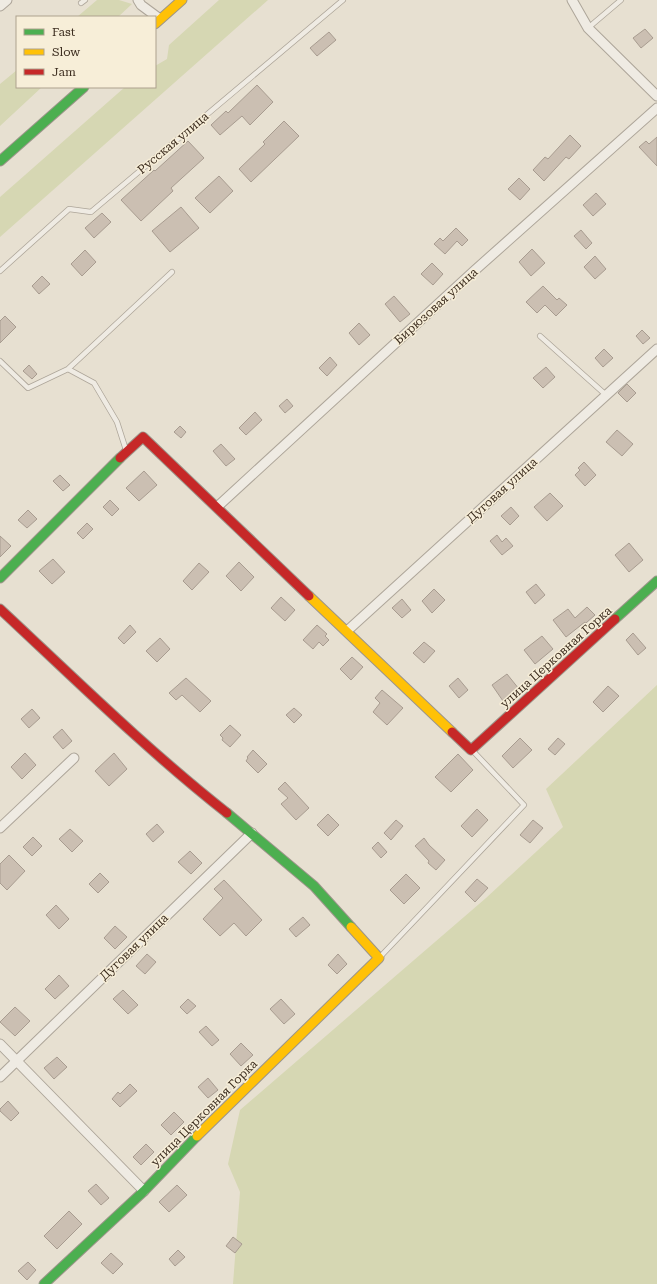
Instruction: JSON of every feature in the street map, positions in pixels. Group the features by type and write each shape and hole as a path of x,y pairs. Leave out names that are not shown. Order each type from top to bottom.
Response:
{"street":[{"path":"0,6 7,0"},
{"path":"138,0 153,16"},
{"path":"158,21 182,0"},
{"path":"572,0 588,28 657,96"},
{"path":"0,161 83,88"},
{"name":"Бирюзовая улица","path":"216,507 474,271 657,108"},
{"name":"Дуговая улица","path":"347,631 657,350"},
{"path":"0,578 126,452 143,437 471,750"},
{"name":"улица Церковная Горка","path":"471,750 657,582"},
{"path":"0,609 199,791 252,833 314,886 379,958"},
{"path":"0,828 74,758"},
{"name":"Дуговая улица","path":"0,1077 252,833"},
{"name":"улица Церковная Горка","path":"44,1284 144,1191 213,1119 379,958"},
{"path":"0,1044 144,1191"}],"lane":[{"name":"Русская улица","path":"0,271 69,209 91,212 343,0"},
{"path":"588,28 621,0"},
{"path":"0,360 28,388 68,369 172,272"},
{"path":"540,336 606,395"},
{"path":"68,369 94,383 117,422 126,452"},
{"path":"379,958 524,805 471,750"}],"green space":[{"path":"97,0 119,0 132,4 119,16 78,16"},
{"path":"219,0 268,0 0,237 0,197 124,88 156,88 156,65 167,59 169,45"},
{"path":"16,71 16,88 41,88 0,126 0,84"},
{"path":"657,685 657,1284 233,1284 240,1192 228,1164 240,1110 486,898 563,827 546,789"}],"building":[{"path":"645,29 653,38 641,48 633,38"},
{"path":"329,32 336,40 317,56 310,48"},
{"path":"257,85 273,102 250,125 242,116 220,135 211,125 226,111 228,113"},
{"path":"284,121 299,136 251,182 239,169 265,144 263,142"},
{"path":"570,135 581,146 569,159 566,157 544,181 533,170 545,157 548,159"},
{"path":"657,137 657,166 639,147 646,141 649,144"},
{"path":"188,141 204,158 171,188 173,191 141,221 121,200"},
{"path":"219,176 233,191 210,213 195,198"},
{"path":"519,178 530,189 520,200 508,189"},
{"path":"596,193 606,204 593,216 583,205"},
{"path":"181,207 199,228 170,252 152,231"},
{"path":"102,213 111,222 94,238 85,228"},
{"path":"456,228 468,240 462,246 457,241 445,254 434,244 440,238 443,241"},
{"path":"581,230 592,243 586,249 574,236"},
{"path":"532,249 545,263 531,276 519,262"},
{"path":"85,250 96,262 82,276 71,264"},
{"path":"595,256 606,269 595,279 584,267"},
{"path":"432,263 443,274 433,285 421,274"},
{"path":"42,276 50,284 39,294 32,286"},
{"path":"543,286 557,300 559,298 567,305 556,316 545,305 537,313 526,302"},
{"path":"394,296 410,314 400,322 385,304"},
{"path":"5,316 16,327 0,343 0,321"},
{"path":"359,323 370,335 359,345 349,333"},
{"path":"642,330 650,338 643,344 636,336"},
{"path":"604,349 613,358 603,367 595,358"},
{"path":"330,357 337,365 327,376 319,368"},
{"path":"29,365 37,374 32,379 23,371"},
{"path":"546,367 555,377 543,388 533,378"},
{"path":"627,384 636,393 627,402 618,393"},
{"path":"287,399 293,406 285,413 279,406"},
{"path":"255,412 262,420 246,435 239,428"},
{"path":"180,426 186,432 181,438 174,432"},
{"path":"617,430 633,444 622,456 606,442"},
{"path":"221,444 235,459 226,466 213,451"},
{"path":"584,462 596,475 585,486 575,475 580,470 578,468"},
{"path":"144,471 157,485 139,501 126,488"},
{"path":"60,475 70,485 63,491 53,481"},
{"path":"550,493 563,506 547,521 534,507"},
{"path":"110,500 119,509 112,516 103,507"},
{"path":"511,507 519,516 510,525 501,516"},
{"path":"28,510 37,519 27,528 18,520"},
{"path":"87,523 93,529 83,539 77,533"},
{"path":"497,535 502,542 506,538 513,546 502,555 490,541"},
{"path":"0,536 11,546 0,557"},
{"path":"629,543 643,560 629,572 615,555"},
{"path":"53,559 65,572 52,584 39,571"},
{"path":"239,562 254,577 241,591 226,576"},
{"path":"199,563 209,572 192,590 183,581"},
{"path":"536,584 545,595 535,604 526,592"},
{"path":"434,589 445,600 432,613 422,601"},
{"path":"281,597 295,610 285,621 271,608"},
{"path":"402,599 411,610 402,618 392,608"},
{"path":"587,607 595,615 566,637 553,620 568,609 575,618"},
{"path":"130,625 136,632 124,644 118,638"},
{"path":"317,625 327,634 325,636 329,640 323,646 319,642 313,649 303,640"},
{"path":"633,633 646,648 638,655 626,640"},
{"path":"542,636 553,649 535,664 524,650"},
{"path":"160,638 170,649 157,662 146,651"},
{"path":"424,642 435,651 424,663 413,653"},
{"path":"352,657 363,667 351,680 340,669"},
{"path":"507,674 519,689 503,701 492,685"},
{"path":"186,678 211,701 200,712 182,695 176,700 169,693"},
{"path":"458,678 468,690 459,698 449,686"},
{"path":"608,686 619,696 603,712 593,702"},
{"path":"382,690 403,708 387,725 373,712 380,703 375,698"},
{"path":"294,708 302,715 294,723 286,715"},
{"path":"32,709 40,718 29,728 21,719"},
{"path":"230,725 241,735 230,747 222,740 223,738 220,735"},
{"path":"62,729 72,741 63,749 53,737"},
{"path":"520,738 532,750 513,768 502,756"},
{"path":"558,738 565,744 555,755 548,749"},
{"path":"253,750 267,764 258,773 246,761 248,758 247,757"},
{"path":"25,753 36,765 22,779 11,767"},
{"path":"114,753 127,769 109,786 95,771"},
{"path":"458,754 473,770 451,792 435,777"},
{"path":"285,782 309,808 296,820 281,804 288,798 278,789"},
{"path":"477,809 488,820 472,837 461,826"},
{"path":"328,814 339,825 328,836 317,825"},
{"path":"396,820 403,826 391,840 384,833"},
{"path":"533,820 543,828 530,843 520,835"},
{"path":"157,824 164,832 153,842 146,834"},
{"path":"70,829 83,841 72,852 59,839"},
{"path":"33,837 42,846 32,856 23,847"},
{"path":"424,838 429,845 445,860 436,870 428,863 429,861 415,846"},
{"path":"378,842 387,852 381,858 372,848"},
{"path":"190,851 202,863 191,874 178,862"},
{"path":"9,855 25,871 7,890 0,883 0,864"},
{"path":"100,873 109,882 98,893 89,884"},
{"path":"406,874 420,888 404,904 390,890"},
{"path":"477,879 488,888 475,902 465,892"},
{"path":"224,880 262,920 246,936 234,923 220,936 203,919 223,898 214,889"},
{"path":"56,905 69,919 59,929 46,915"},
{"path":"303,917 310,925 296,937 289,929"},
{"path":"115,926 127,937 115,949 104,938"},
{"path":"147,954 156,962 145,974 136,966"},
{"path":"338,954 347,964 337,974 328,965"},
{"path":"59,975 69,986 55,999 45,989"},
{"path":"123,990 138,1005 128,1014 113,999"},
{"path":"188,999 196,1006 187,1014 180,1007"},
{"path":"281,999 295,1014 284,1024 270,1009"},
{"path":"15,1007 30,1021 15,1036 0,1022"},
{"path":"206,1026 219,1040 212,1046 199,1032"},
{"path":"241,1043 253,1055 241,1066 230,1054"},
{"path":"57,1057 67,1067 54,1079 44,1068"},
{"path":"208,1078 218,1090 208,1098 198,1087"},
{"path":"130,1084 137,1091 120,1107 112,1099 118,1092 120,1094"},
{"path":"8,1101 19,1113 11,1121 0,1111 0,1109"},
{"path":"174,1112 184,1122 171,1135 161,1125"},
{"path":"146,1144 154,1152 141,1165 133,1157"},
{"path":"96,1184 109,1198 101,1205 88,1191"},
{"path":"177,1185 187,1195 169,1212 159,1202"},
{"path":"69,1211 82,1224 57,1249 44,1236"},
{"path":"233,1237 242,1244 235,1253 226,1246"},
{"path":"178,1250 185,1257 175,1266 169,1259"},
{"path":"111,1253 123,1264 113,1274 101,1263"},
{"path":"28,1262 36,1270 27,1280 18,1271"}],"traffic: fast":[{"path":"0,161 83,88"},
{"path":"0,578 120,458"},
{"path":"615,619 657,581"},
{"path":"227,813 314,886 351,927"},
{"path":"44,1284 144,1191 197,1136"}],"traffic: slow":[{"path":"156,23 182,0"},
{"path":"309,596 452,732"},
{"path":"197,1136 379,958 351,927"}],"traffic: jam":[{"path":"120,458 143,437 309,596"},
{"path":"0,609 140,739 227,813"},
{"path":"452,732 471,750 615,619"}]}
